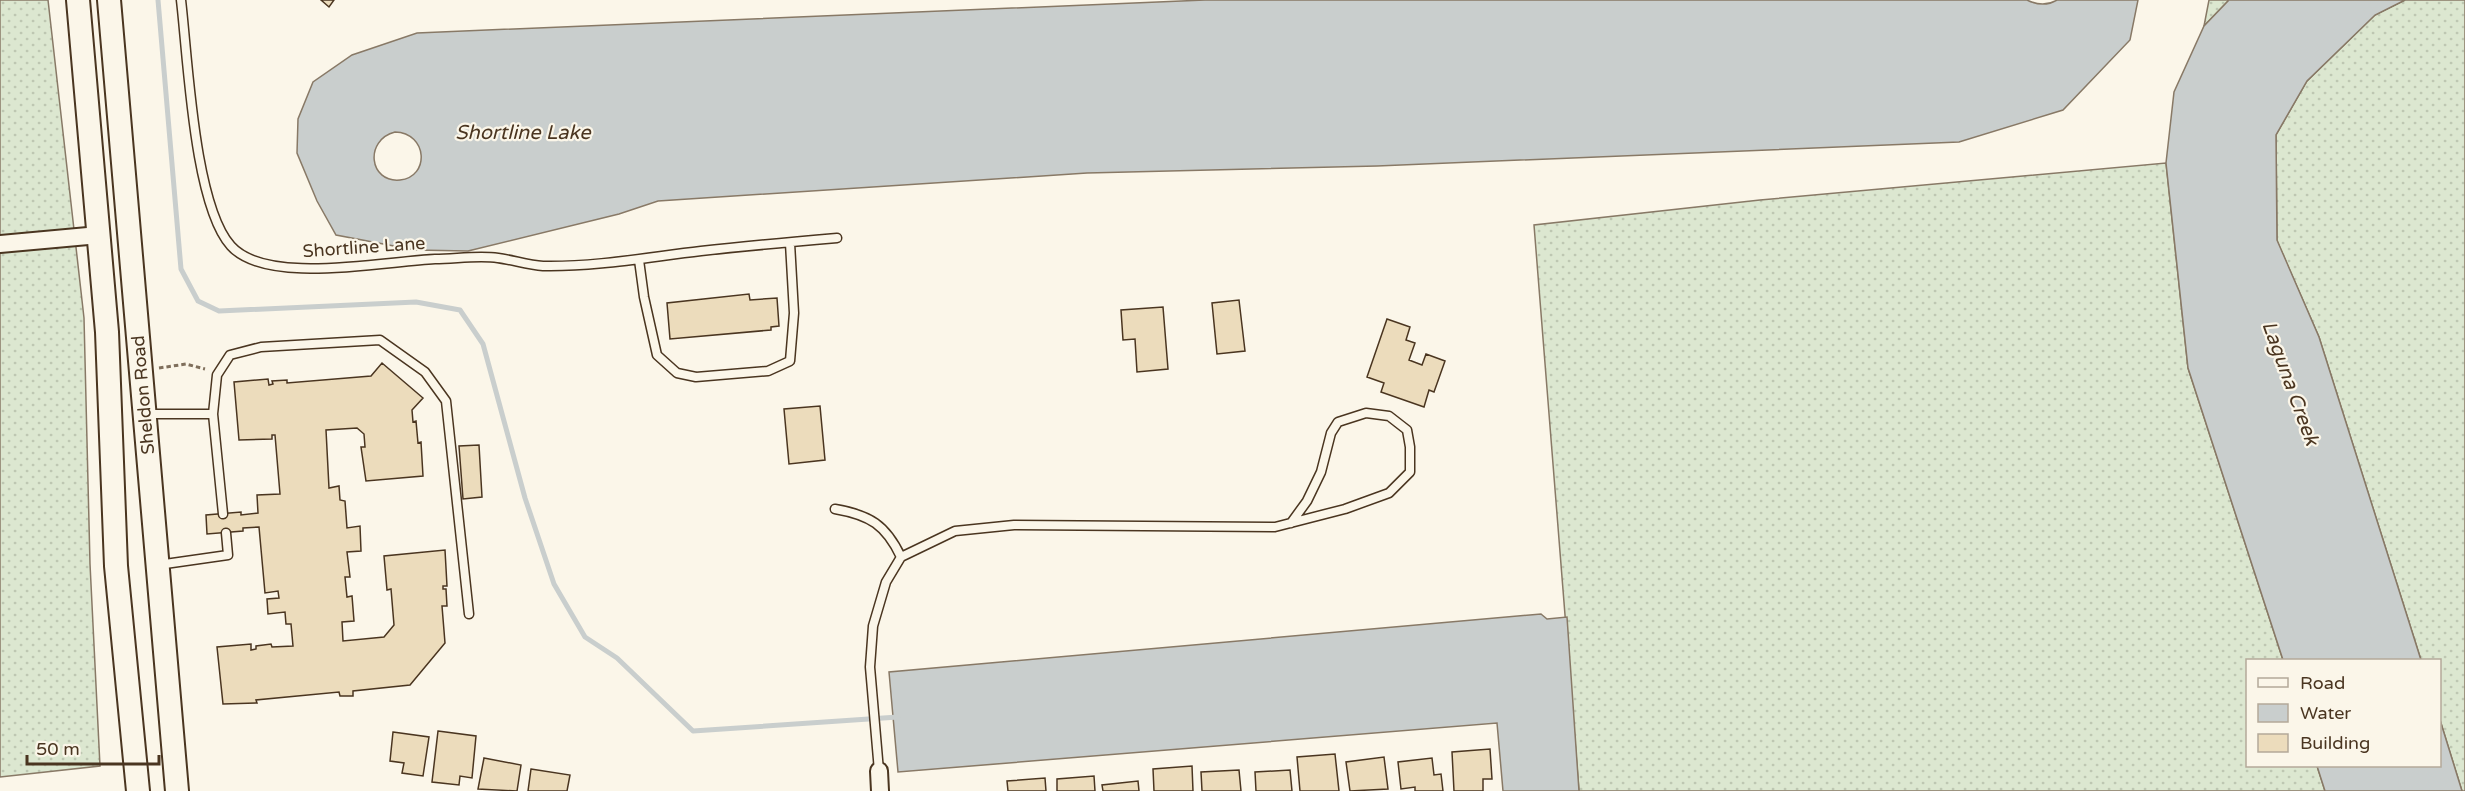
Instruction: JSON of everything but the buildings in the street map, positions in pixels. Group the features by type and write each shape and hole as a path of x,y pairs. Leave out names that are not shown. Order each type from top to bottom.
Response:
{"main road":[{"name":"Sheldon Road","path":"78,0 107,332 116,566 138,791"},
{"name":"Sheldon Road","path":"109,0 177,791"}],"street":[{"path":"0,244 99,235"},
{"path":"879,771 880,791"}],"lane":[{"name":"Shortline Lane","path":"181,0 198,150 211,210 220,232 233,249 258,262 289,269 442,259 496,258 541,266 639,260 837,238"},
{"path":"639,260 644,297 657,355 677,373 696,377 768,371 790,361 794,313 790,243"},
{"path":"223,514 213,414 218,375 230,355 261,347 380,340 425,372 446,401 469,614"},
{"path":"879,771 870,667 873,626 886,582 901,558 956,531 991,527 1014,525 1275,527 1291,523 1345,509 1389,493 1410,472 1407,430 1389,416 1366,413 1338,422 1331,433 1322,472 1307,501 1291,523"},
{"path":"145,414 213,414"},
{"path":"835,509 858,513 875,522 894,541 901,558"},
{"path":"158,565 228,555 226,532"}],"path":[{"path":"157,368 186,364 209,371"}],"green space":[{"path":"0,0 48,0 84,318 90,564 100,766 0,777"},
{"path":"2209,0 2229,0 2204,26"},
{"path":"2405,0 2465,0 2465,791 2462,791 2441,723 2441,659 2421,659 2319,337 2277,241 2276,135 2307,81 2375,15"},
{"path":"2166,163 2188,368 2283,659 2246,659 2246,767 2317,767 2325,791 1579,791 1534,225 1760,200"}],"water":[{"name":"Shortline Lake","path":"1205,0 2027,0 2042,4 2057,0 2138,0 2130,40 2063,110 1959,142 1377,166 1087,173 658,201 619,214 468,251 415,250 336,235 317,201 297,153 298,119 313,82 352,55 417,33","holes":["395,132 406,134 419,147 420,164 417,171 410,177 400,180 390,179 382,175 377,168 374,160 375,151 378,143 385,136"]},
{"name":"Laguna Creek","path":"2229,0 2405,0 2375,15 2307,81 2276,135 2277,240 2319,337 2421,659 2283,659 2188,368 2166,163 2174,92 2204,26"},
{"path":"1541,614 1547,619 1567,617 1579,791 1503,791 1497,723 898,772 889,672"},
{"path":"2441,723 2462,791 2325,791 2317,767 2441,767"}],"waterway":[{"path":"158,0 181,269 198,301 219,311 416,302 460,310 483,344 525,498 554,584 585,637 617,658 693,731 898,717"}]}
